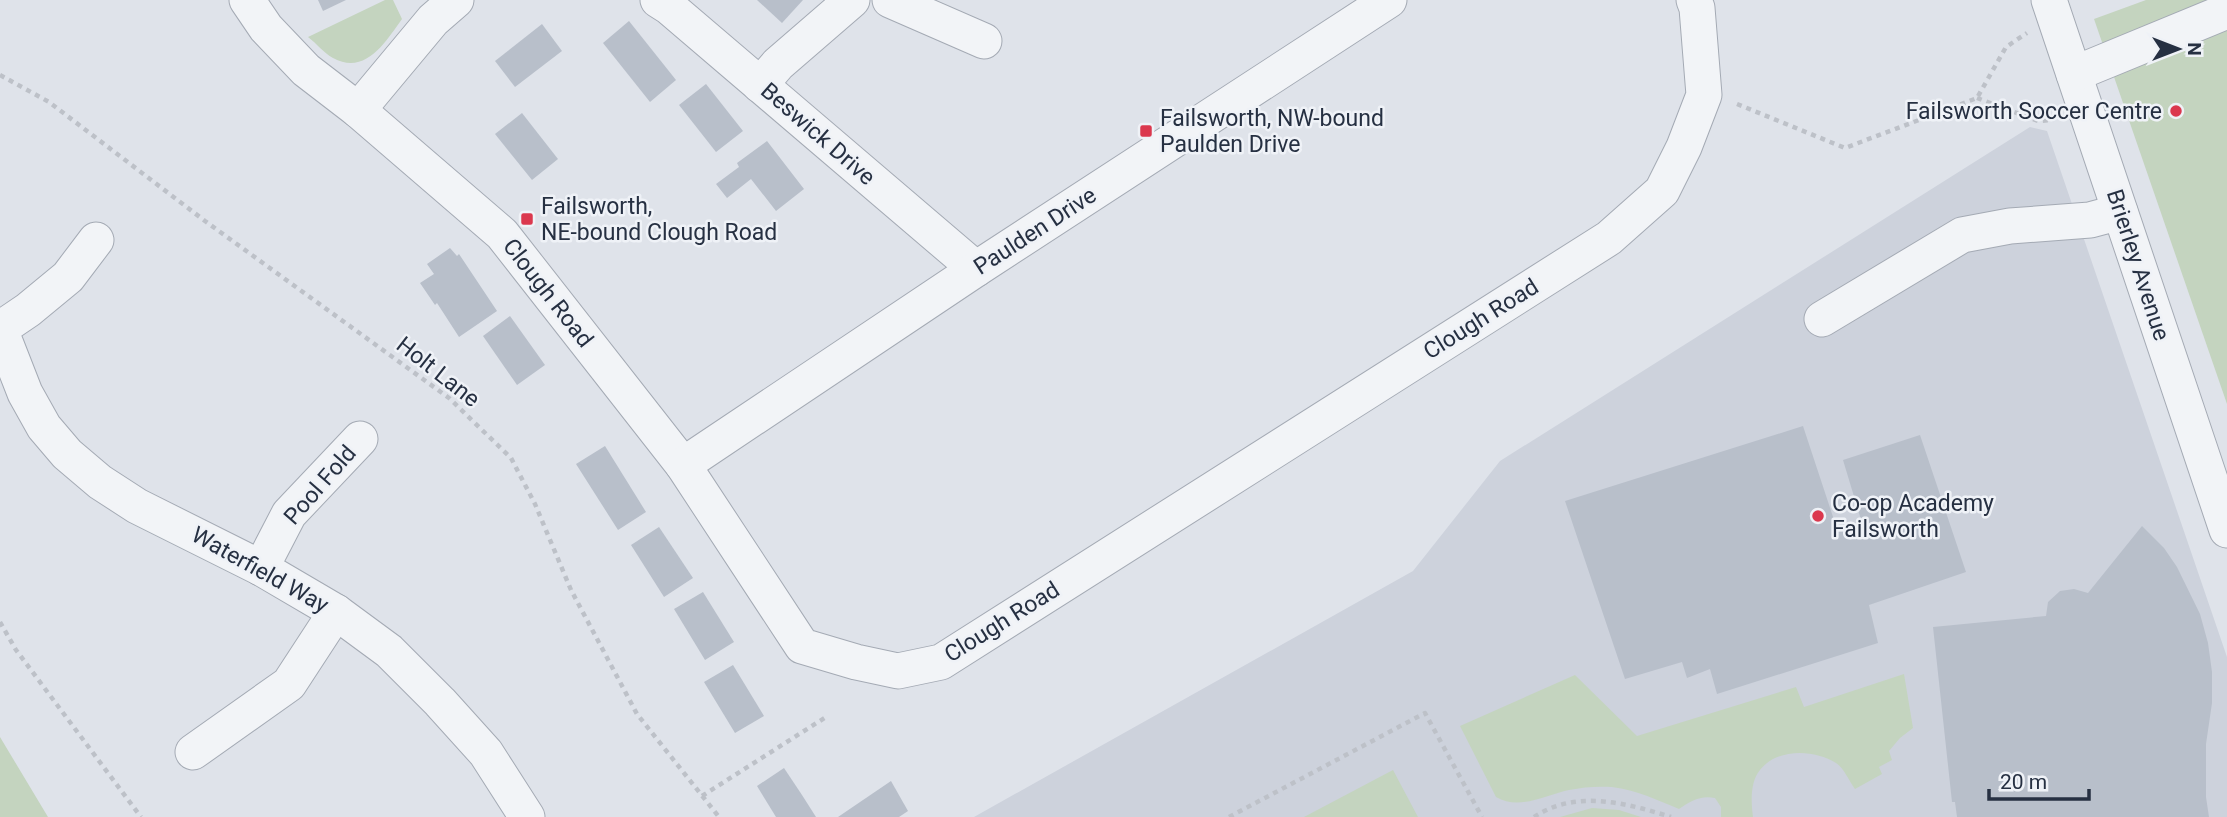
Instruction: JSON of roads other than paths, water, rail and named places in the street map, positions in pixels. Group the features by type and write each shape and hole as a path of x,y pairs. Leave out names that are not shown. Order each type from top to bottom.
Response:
{"street":[{"name":"Clough Road","path":"247,0 266,27 306,70 358,110 502,234 683,464 802,646 898,671 941,662 1609,238 1662,191 1684,147 1704,95 1694,0"},
{"path":"358,110 433,20 456,0"},
{"name":"Beswick Drive","path":"658,0 669,6 976,269"},
{"path":"760,85 778,64 852,0"},
{"path":"890,0 984,41"},
{"name":"Paulden Drive","path":"683,464 1389,0"},
{"name":"Brierley Avenue","path":"2051,8 2227,530"},
{"path":"2074,74 2227,11"},
{"path":"1822,319 1962,235 2010,226 2090,220 2120,212"},
{"path":"0,329 68,277 96,240"},
{"name":"Waterfield Way","path":"0,329 25,393 44,427 67,454 100,482 137,506 261,568 336,612 389,651 486,753 527,817"},
{"name":"Pool Fold","path":"261,568 289,514 360,439"},
{"path":"193,752 289,684 336,612"}],"place":[{"name":"Failsworth Soccer Centre","path":"2176,111"},
{"name":"Failsworth, NW-bound Paulden Drive","path":"1146,131"},
{"name":"Failsworth, NE-bound Clough Road","path":"527,219"},
{"name":"Co-op Academy Failsworth","path":"1818,516"}]}
